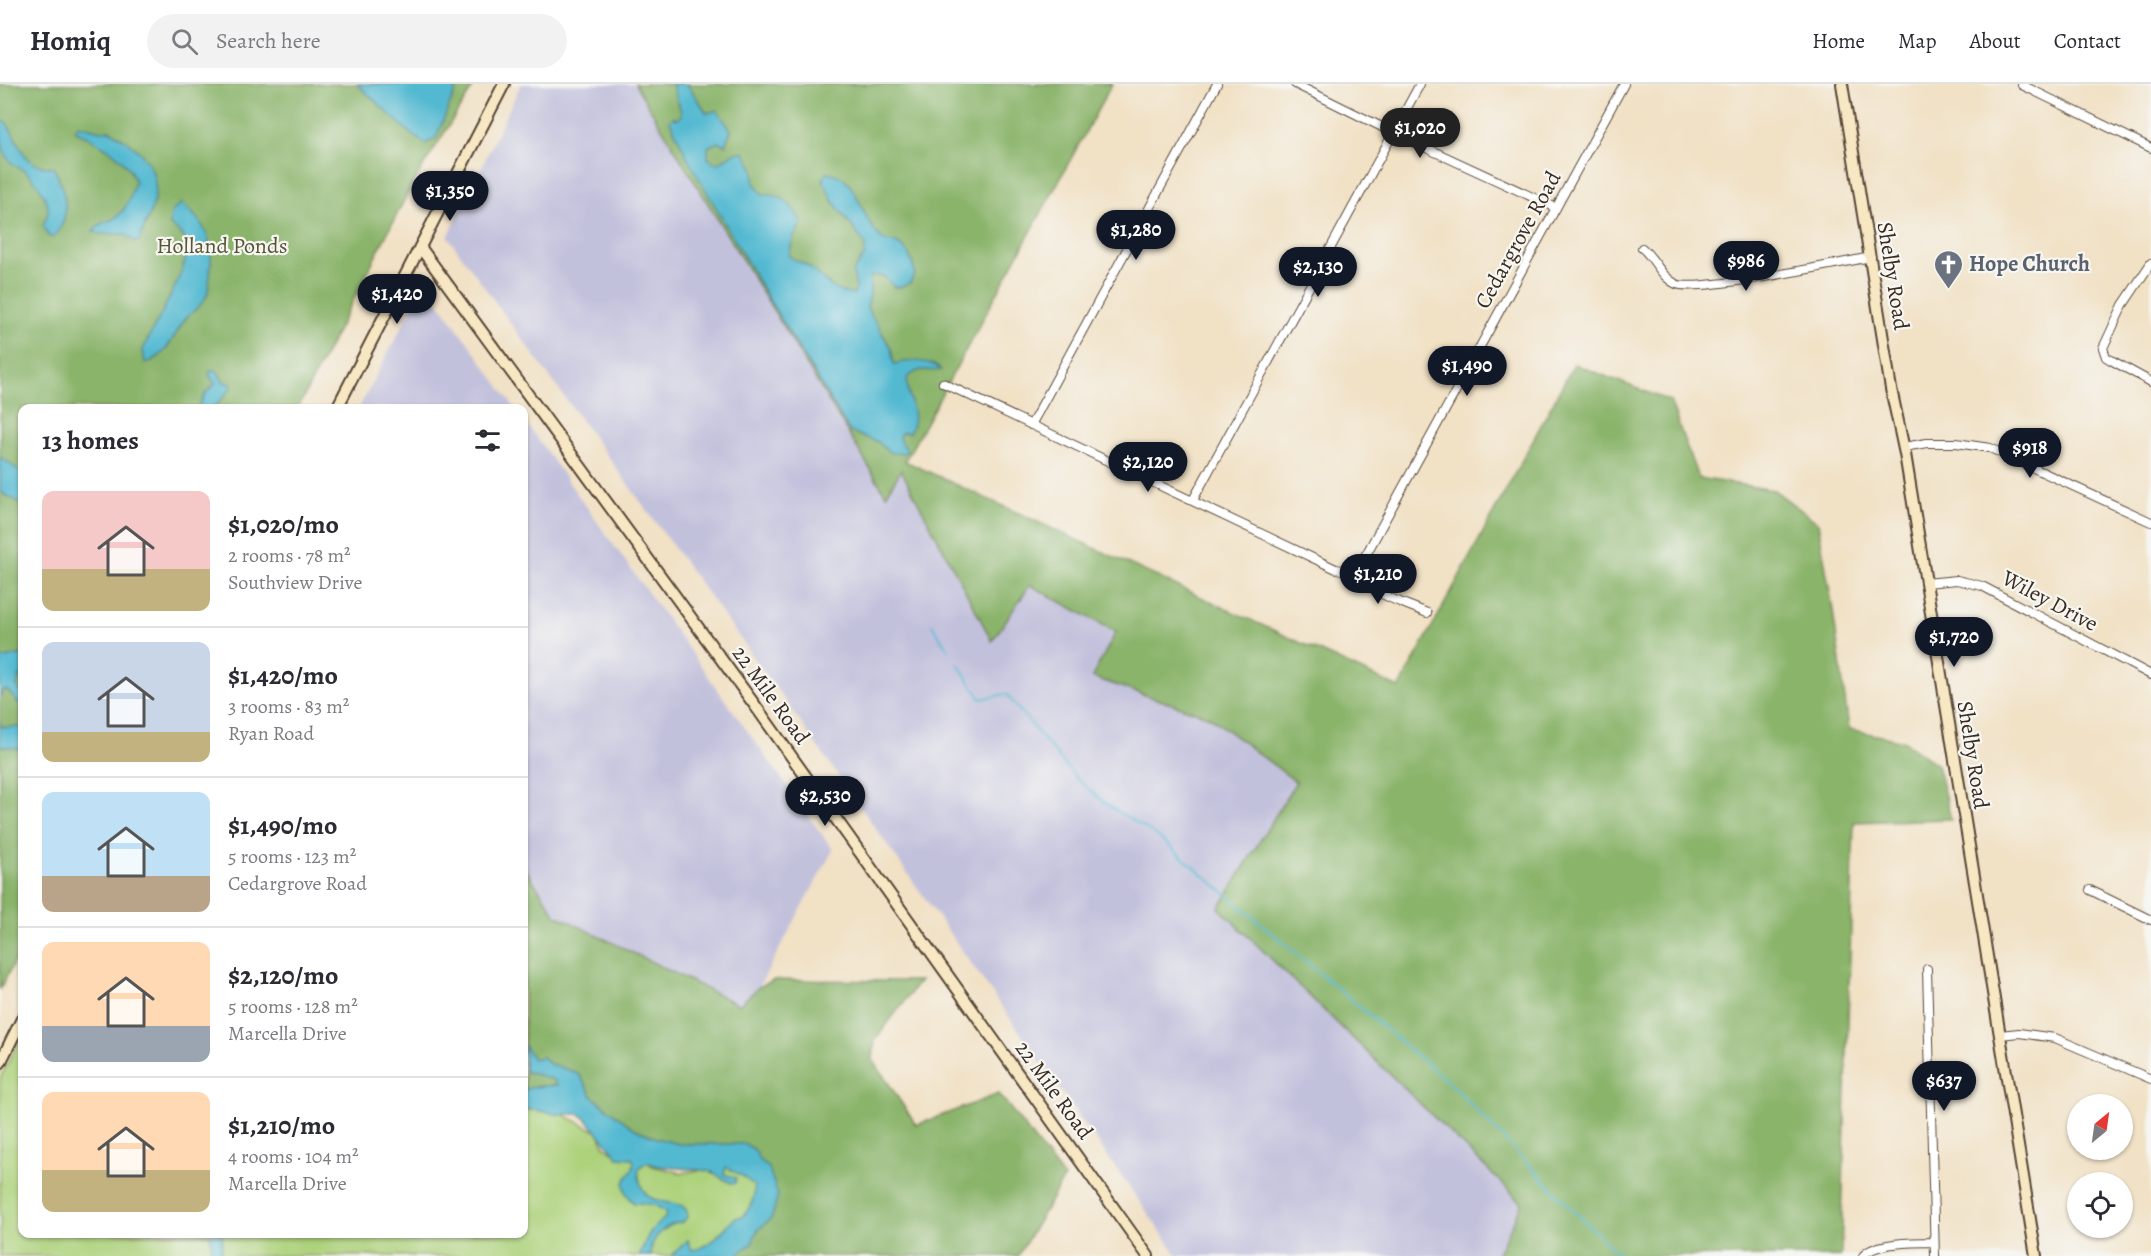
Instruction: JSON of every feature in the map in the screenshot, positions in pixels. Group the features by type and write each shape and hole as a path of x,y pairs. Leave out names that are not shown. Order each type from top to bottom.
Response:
{"street":[{"path":"338,404 504,84"},
{"path":"1031,425 1217,84"},
{"path":"1295,84 1556,208"},
{"path":"1193,500 1420,84"},
{"name":"Cedargrove Road","path":"1354,569 1368,551 1624,84"},
{"name":"Shelby Road","path":"1842,84 1891,389 1904,447 2036,1256"},
{"path":"2022,86 2151,148"},
{"name":"22 Mile Road","path":"420,248 761,713 1148,1256"},
{"path":"1642,248 1651,256 1665,276 1684,287 1723,283 1871,257"},
{"path":"2151,263 2128,296 2103,348 2106,357 2151,382"},
{"path":"943,383 1336,569 1346,571 1354,569 1359,578 1374,589 1427,613"},
{"path":"1904,447 1927,443 1956,443 1990,448 2151,522"},
{"name":"Wiley Drive","path":"1926,583 1957,580 1982,585 2151,675"},
{"path":"2090,890 2151,920"},
{"path":"1927,969 1935,1256"},
{"path":"0,1063 18,1026"},
{"path":"2000,1035 2019,1033 2055,1038 2151,1079"},
{"path":"1863,1256 1881,1246 1934,1242"}],"shaded area":[{"path":"521,84 635,84 886,495 905,461 1149,573 1092,677 1210,717 1296,783 1220,908 1523,1204 1497,1256 1178,1256 779,692 448,237"},
{"path":"425,283 512,404 361,404"},
{"path":"528,426 833,850 747,1009 556,915 528,873"}],"green space":[{"name":"Holland Ponds","path":"0,84 475,84 414,181 300,404 18,404 18,954 0,990"},
{"path":"635,84 1112,84 905,461 1399,688 1574,364 1670,401 1698,478 1774,490 1818,523 1833,610 1849,729 1903,741 1937,765 1951,819 1854,822 1841,1256 1497,1256 1522,1203 1219,908 1296,782 1210,717 1092,677 1116,632 1030,585 992,641 901,470 886,495"},
{"path":"528,873 556,915 739,1005 759,987 774,980 920,981 875,1040 873,1060 916,1125 999,1094 1064,1178 1018,1256 694,1256 751,1214 760,1187 742,1164 635,1153 560,1098 528,1101"},
{"path":"18,1043 18,1238 528,1238 528,1110 558,1112 598,1132 605,1147 621,1157 635,1153 652,1166 682,1173 742,1164 754,1172 778,1256 0,1256 0,1078"}],"water":[{"path":"357,84 458,84 436,138 426,144 413,136"},
{"path":"672,84 687,84 707,113 717,110 731,130 725,145 718,142 708,147 708,158 717,164 734,153 744,152 754,170 754,183 763,195 777,196 787,202 795,212 802,223 793,238 789,256 791,258 812,269 833,288 854,294 856,288 853,272 864,256 865,244 832,200 823,179 827,173 836,174 849,185 876,233 885,241 902,247 909,255 915,273 910,283 894,287 884,276 870,276 870,296 867,308 891,348 894,364 919,361 937,366 941,370 921,370 907,378 914,420 909,433 900,434 899,439 908,451 890,453 878,442 850,432 768,298 689,161 670,121 673,117 680,118 681,111"},
{"path":"1,121 6,122 28,159 43,166 53,167 57,175 64,193 65,212 64,221 54,237 49,237 43,225 48,214 48,207 41,190 30,175 7,157 1,137"},
{"path":"78,125 102,131 110,130 140,153 153,171 155,195 140,240 136,242 124,234 100,234 93,231 122,212 135,181 118,156 75,130"},
{"path":"181,203 197,218 207,234 211,253 208,292 204,301 186,318 163,352 152,361 145,363 143,350 177,283 186,257 185,240 170,225 171,213"},
{"path":"211,370 216,370 224,382 232,385 217,404 200,404 205,394 215,384 209,375"},
{"path":"0,458 18,470 18,502 0,492"},
{"path":"18,655 18,702 7,690 3,691 0,699 0,659"},
{"path":"0,721 2,727 18,727 18,748 0,746"},
{"path":"528,1051 533,1059 542,1057 550,1064 575,1072 581,1077 592,1096 635,1129 679,1144 745,1144 755,1150 759,1160 769,1168 778,1195 772,1217 757,1231 752,1243 736,1256 671,1256 688,1240 692,1250 705,1246 735,1218 742,1217 752,1203 754,1186 744,1177 726,1167 724,1174 736,1178 735,1183 732,1184 710,1171 657,1166 647,1162 639,1170 645,1193 655,1200 683,1206 687,1211 687,1217 683,1222 660,1233 653,1243 651,1256 639,1256 649,1235 665,1218 666,1213 656,1206 634,1203 628,1196 624,1182 633,1168 634,1161 631,1158 618,1157 580,1114 555,1114 528,1109 528,1089 557,1085 551,1079 528,1072"},
{"path":"210,1238 222,1238 220,1256 209,1256"}],"waterway":[{"path":"932,625 949,651"},
{"path":"958,664 981,699 1006,694 1076,778 1107,805 1155,834 1453,1086 1620,1256"}],"place":[{"name":"Hope Church","path":"1948,290"}]}
